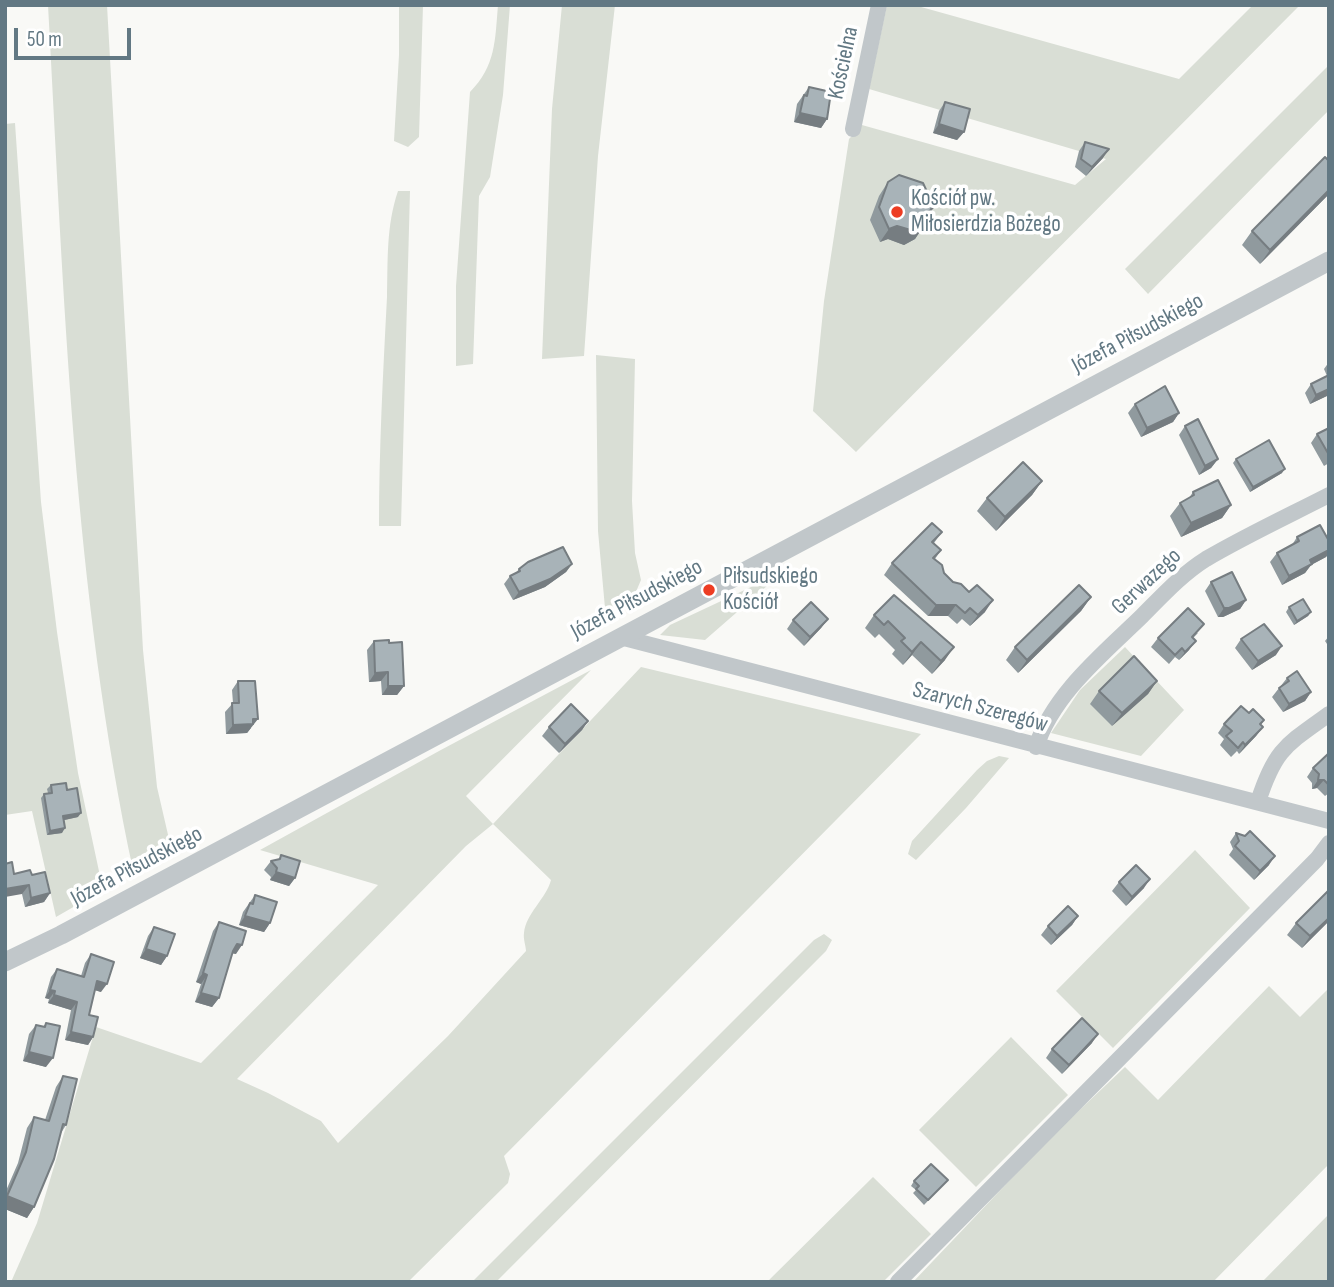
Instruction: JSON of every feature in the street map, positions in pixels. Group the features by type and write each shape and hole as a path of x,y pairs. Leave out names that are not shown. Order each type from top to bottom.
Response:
{"street":[{"name":"Kościelna","path":"853,129 878,5"},
{"name":"Józefa Piłsudskiego","path":"5,962 61,935 1329,261"},
{"name":"Gerwazego","path":"1036,747 1045,723 1070,690 1178,580 1206,559 1329,495"},
{"name":"Szarych Szeregów","path":"620,637 1329,821"},
{"path":"1258,802 1279,753 1329,714"},
{"path":"898,1282 1223,955 1317,859 1329,843"}],"shaded area":[{"path":"48,5 107,5 143,650 157,787 172,852 134,874 113,767 84,551 66,333"},
{"path":"399,5 423,5 419,137 408,147 394,141"},
{"path":"498,5 510,5 503,95 490,177 479,196 473,364 456,366 456,286 470,92 485,72 493,52"},
{"path":"562,5 615,5 598,156 584,356 542,359 552,109"},
{"path":"887,5 914,5 1179,79 1253,5 1300,5 856,452 813,411 824,301 849,139 862,125 1075,185 1106,159 869,89"},
{"path":"1329,65 1329,110 1148,294 1125,269"},
{"path":"15,123 41,502 78,773 103,890 56,917 32,811 5,815 5,124"},
{"path":"398,191 410,191 401,526 379,526 388,244"},
{"path":"596,355 635,359 632,501 635,553 641,580 629,608 606,619 598,531"},
{"path":"783,572 705,640 660,635 670,625"},
{"path":"1125,647 1184,710 1141,756 1051,733 1080,690"},
{"path":"641,667 921,734 504,1156 510,1174 508,1183 408,1282 11,1282 37,1223 96,1027 201,1063 378,885 260,850 591,670 466,796 493,824","holes":["493,824 551,880 526,926 526,951 448,1036 338,1143 321,1121 237,1079 466,846"]},
{"path":"999,756 1009,758 966,808 916,860 908,854 912,841 977,770 987,761"},
{"path":"1195,850 1250,908 1113,1048 1056,991"},
{"path":"824,934 832,940 826,951 496,1282 472,1282 814,940"},
{"path":"1269,986 1300,1017 1329,988 1329,1164 1213,1282 913,1282 1050,1138 1125,1067 1158,1100"},
{"path":"1011,1037 1068,1095 976,1187 919,1130"},
{"path":"873,1177 931,1234 883,1282 767,1282"},
{"path":"1329,1214 1329,1282 1262,1282"}],"building":[{"path":"809,87 831,92 827,119 800,113 804,95 807,96"},
{"path":"945,102 970,109 964,132 939,124"},
{"path":"1085,142 1109,149 1092,167 1081,159"},
{"path":"1325,157 1329,161 1329,190 1270,250 1252,231"},
{"path":"899,175 923,183 934,207 924,226 914,231 897,226 889,229 879,207 888,182"},
{"path":"1329,375 1329,389 1316,395 1311,384"},
{"path":"1165,386 1179,413 1147,428 1135,404"},
{"path":"1198,419 1218,459 1205,466 1185,426"},
{"path":"1329,428 1329,455 1317,434"},
{"path":"1269,440 1285,469 1253,487 1236,459"},
{"path":"1023,462 1042,481 1005,517 987,498"},
{"path":"1218,480 1231,505 1191,523 1180,503 1194,495 1193,492"},
{"path":"932,523 942,532 932,542 941,550 933,558 942,565 944,573 969,592 977,585 993,600 978,615 970,608 965,613 956,605 936,605 892,563"},
{"path":"1320,525 1329,541 1329,550 1310,560 1312,564 1289,576 1277,553 1299,541 1297,537"},
{"path":"563,547 572,564 550,579 519,592 510,576 520,571 528,562"},
{"path":"1232,572 1246,600 1224,608 1211,582"},
{"path":"1079,585 1091,597 1027,660 1015,647"},
{"path":"894,595 954,647 941,661 921,642 912,652 901,641 905,638 888,621 884,625 874,615"},
{"path":"1303,599 1311,612 1297,621 1289,607"},
{"path":"811,602 828,619 810,637 793,620"},
{"path":"1188,608 1204,624 1192,637 1196,641 1185,652 1182,648 1175,655 1158,638"},
{"path":"1264,624 1282,646 1258,661 1241,639"},
{"path":"389,640 389,643 402,642 404,686 388,686 388,672 375,673 374,641"},
{"path":"1134,656 1157,681 1122,713 1099,691"},
{"path":"1297,671 1311,692 1289,704 1279,688"},
{"path":"238,681 255,681 258,719 253,719 253,724 233,725 232,703 239,703"},
{"path":"571,704 588,721 565,744 549,727"},
{"path":"1241,706 1249,713 1253,709 1264,720 1260,724 1263,727 1245,745 1243,742 1238,748 1226,736 1232,731 1224,724"},
{"path":"1329,753 1329,785 1324,780 1318,780 1319,774 1313,768"},
{"path":"66,783 67,790 77,788 81,813 63,816 65,828 50,831 44,794 52,793 51,785"},
{"path":"1250,831 1275,856 1260,871 1235,846 1239,841 1236,833 1245,836"},
{"path":"281,855 300,861 295,878 276,872 277,868 271,861 280,859"},
{"path":"12,862 14,874 30,870 32,875 45,872 50,893 31,898 29,885 5,889 5,864"},
{"path":"1136,865 1150,879 1132,897 1119,882"},
{"path":"1329,890 1329,918 1310,936 1296,923"},
{"path":"255,895 277,902 270,923 245,916"},
{"path":"1068,906 1078,916 1057,936 1048,926"},
{"path":"219,922 246,931 242,945 237,944 233,951 219,998 201,993 207,975 203,973"},
{"path":"154,927 175,934 167,956 146,949"},
{"path":"91,954 114,962 107,984 97,981 89,1015 98,1017 93,1037 71,1032 77,1002 54,995 55,991 50,990 57,969 84,977"},
{"path":"1082,1018 1098,1034 1069,1065 1052,1049"},
{"path":"46,1023 60,1026 53,1058 29,1052 36,1025 45,1027"},
{"path":"63,1076 77,1079 66,1125 63,1124 54,1159 34,1207 7,1196 26,1152 34,1117 49,1121"},
{"path":"931,1164 948,1180 928,1200 916,1189 919,1186 914,1181"}],"place":[{"name":"Kościół pw. Miłosierdzia Bożego","path":"897,212"},
{"name":"Piłsudskiego Kościół","path":"709,590"}]}
